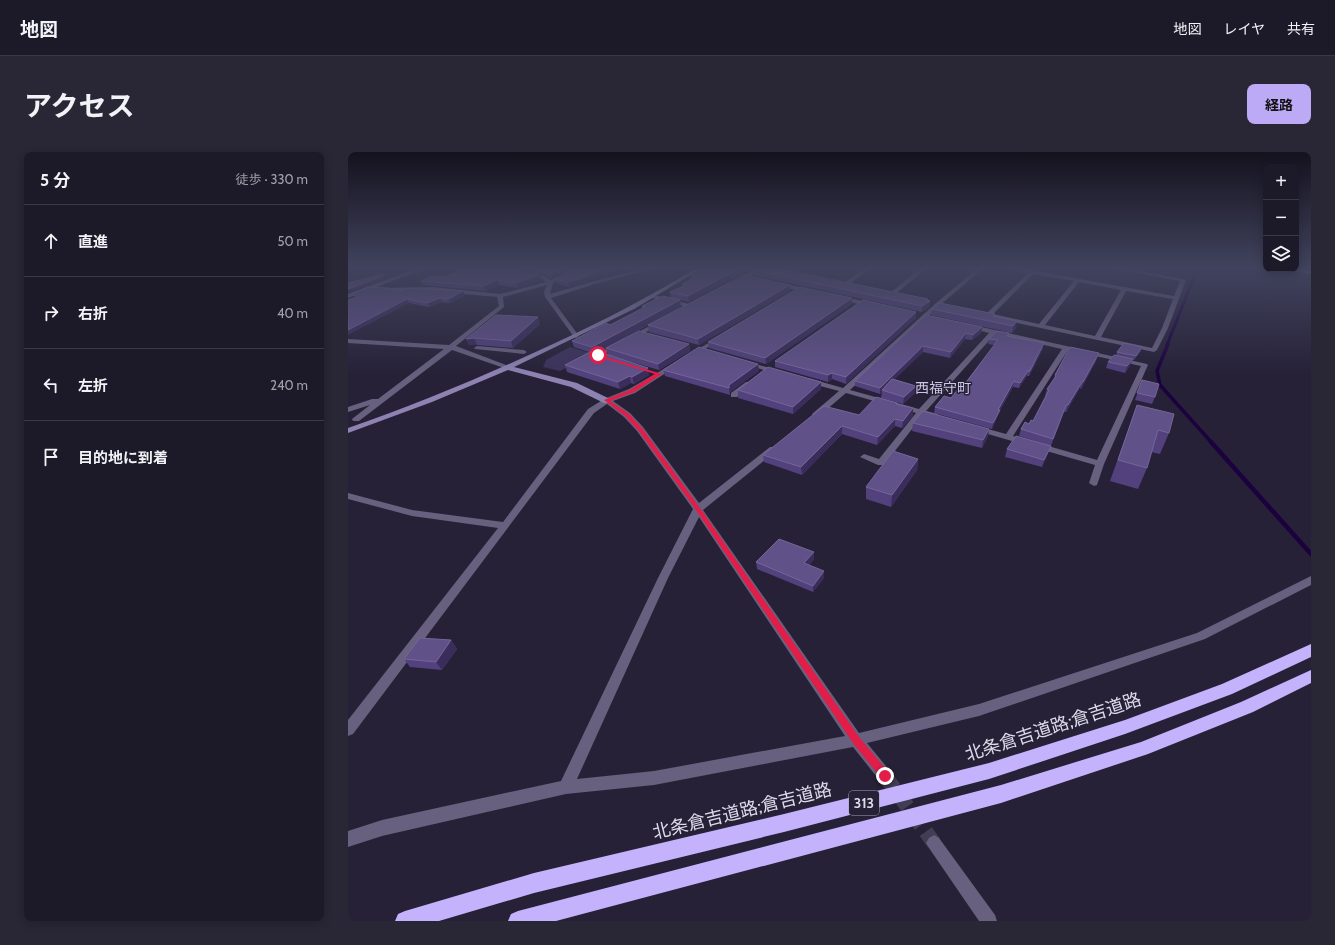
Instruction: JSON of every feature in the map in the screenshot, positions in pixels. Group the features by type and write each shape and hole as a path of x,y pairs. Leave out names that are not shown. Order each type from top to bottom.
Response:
{"highway":[{"name":"北条倉吉道路;倉吉道路","path":"405,921 534,883 784,823 989,771 1125,727 1227,689 1311,650"},
{"name":"313","path":"518,921 1001,794 1142,749 1247,707 1311,676"}],"street":[{"path":"356,419 502,306 501,303"},
{"path":"552,303 576,336"},
{"path":"348,431 509,368 642,303"},
{"path":"678,303 691,306"},
{"path":"678,312 696,303"},
{"path":"854,307 860,303 881,307"},
{"path":"808,420 845,390 939,303"},
{"path":"989,315 1001,303"},
{"path":"1041,326 1060,303"},
{"path":"1097,338 1116,303"},
{"path":"974,312 1154,350 1165,328 1174,303"},
{"path":"611,359 598,355 666,319"},
{"path":"962,325 1145,365 1100,464 1094,483"},
{"path":"864,457 881,463 921,412 992,332"},
{"path":"641,333 656,337"},
{"path":"348,730 505,526 591,411 607,400 632,391 656,373 706,350 728,333"},
{"path":"348,341 450,347 472,352 509,368 574,385 607,400 627,415 640,429 698,509 856,740 885,776"},
{"path":"687,345 706,350"},
{"path":"477,348 524,352"},
{"path":"1008,437 1066,348"},
{"path":"738,360 765,371 788,375"},
{"path":"734,395 765,371"},
{"path":"803,379 942,418"},
{"path":"348,410 383,399"},
{"path":"971,426 1100,464"},
{"path":"566,787 663,578 698,509 778,445"},
{"path":"348,496 412,513 505,526"},
{"path":"348,839 382,828 566,787 654,778 856,740 979,710 1201,636 1311,580"},
{"path":"934,843 989,921"}],"shaded area":[{"path":"570,347 593,354 560,371 543,367 546,360"}],"building":[{"path":"348,303 400,303 348,330"},
{"path":"649,303 675,303 592,347 572,341 606,323 610,325 645,307 642,306"},
{"path":"690,303 760,303 698,339 648,325"},
{"path":"773,303 845,303 765,358 708,342"},
{"path":"859,303 876,303 916,312 846,377 832,373 828,375 775,361"},
{"path":"907,303 927,303 922,306"},
{"path":"940,303 995,314 993,316 1017,321 1013,326 932,309"},
{"path":"496,315 538,317 511,341 474,338 466,339"},
{"path":"926,315 982,327 973,335 966,333 951,352 923,346 880,388 855,381"},
{"path":"639,331 689,344 658,364 606,348"},
{"path":"996,331 1009,333 1007,336 1044,343 1030,371 1028,371 1020,383 1014,381 998,410 1000,410 993,423 935,407 944,396 951,398 962,384 964,385 998,340 989,339"},
{"path":"1124,343 1142,347 1136,356 1117,352"},
{"path":"699,347 758,364 729,385 729,388 663,370"},
{"path":"1070,347 1099,353 1083,382 1068,405 1066,405 1053,439 1021,429 1025,422 1029,424 1031,420 1033,421 1049,390 1047,389 1056,376 1055,375"},
{"path":"594,350 648,368 632,377 630,376 618,382 565,365"},
{"path":"1114,355 1133,359 1127,366 1108,362"},
{"path":"768,367 821,382 793,407 738,390"},
{"path":"892,379 916,386 904,397 882,390"},
{"path":"1142,380 1159,384 1155,397 1137,393"},
{"path":"876,397 913,408 903,421 895,419 878,437 842,426 801,467 763,455 824,406 859,415"},
{"path":"1137,405 1174,414 1169,433 1158,430 1147,468 1118,460"},
{"path":"923,411 989,429 983,440 913,423"},
{"path":"1016,436 1051,446 1044,460 1007,449"},
{"path":"893,451 918,459 892,495 866,487"},
{"path":"779,539 814,552 804,563 824,571 813,586 756,562"},
{"path":"420,638 451,640 436,662 404,659"}],"waterway":[{"path":"1167,345 1184,303"},
{"path":"1168,344 1157,371 1160,385 1212,443"},
{"path":"1211,442 1311,554"}],"tunnel":[{"path":"885,776 934,843"}],"district":[{"name":"西福守町","path":"943,388"}],"route":[{"path":"598,355 659,374 632,391 607,400 627,415 640,429 698,509 856,740 885,776"}]}
